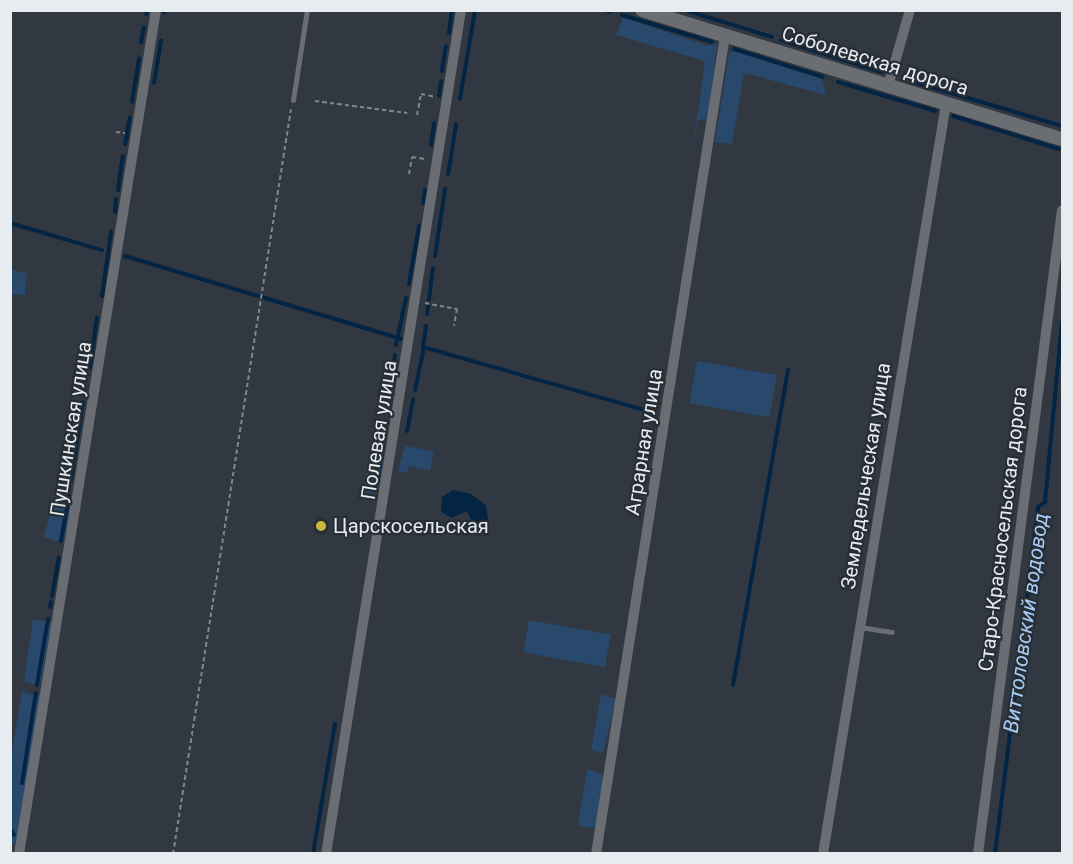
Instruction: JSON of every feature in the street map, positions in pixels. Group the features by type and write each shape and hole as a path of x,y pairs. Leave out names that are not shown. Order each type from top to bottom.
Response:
{"street":[{"name":"Пушкинская улица","path":"19,854 156,10"},
{"name":"Полевая улица","path":"326,854 461,10"},
{"name":"Соболевская дорога","path":"642,10 679,16 725,36 1062,139"},
{"path":"888,86 910,10"},
{"name":"Аграрная улица","path":"597,854 725,36"},
{"name":"Земледельческая улица","path":"824,854 946,104"},
{"name":"Старо-Красносельская дорога","path":"978,854 1062,210"}],"lane":[{"path":"293,100 307,10"},
{"path":"860,627 892,632"}],"path":[{"path":"417,115 421,94 429,96"},
{"path":"173,854 293,100"},
{"path":"315,101 407,113"},
{"path":"116,132 121,133"},
{"path":"409,174 412,157 419,158"},
{"path":"436,305 457,309 454,326"}],"shaded area":[{"path":"623,17 708,46 717,43 708,119 698,120 691,161 705,61 616,35"},
{"path":"735,49 822,79 826,95 744,73 732,144 715,142 729,54"},
{"path":"11,269 26,274 25,295 11,294"},
{"path":"697,361 777,375 769,417 690,403"},
{"path":"405,446 434,451 430,471 409,466 407,473 398,471"},
{"path":"370,455 385,460 380,490 368,494 363,492"},
{"path":"453,490 471,494 486,505 489,525 475,527 467,511 452,518 441,512 442,497"},
{"path":"56,491 75,496 63,543 44,537"},
{"path":"33,620 52,621 40,685 24,681"},
{"path":"529,620 611,634 605,667 523,652"},
{"path":"22,691 42,698 18,839 11,846 11,757"},
{"path":"601,694 616,699 603,753 591,750"},
{"path":"587,769 604,775 596,826 589,828 578,825"}],"waterway":[{"path":"146,14 147,10"},
{"path":"449,33 452,10"},
{"path":"460,99 475,10"},
{"path":"605,10 611,12"},
{"path":"688,11 772,37"},
{"path":"622,15 712,42"},
{"path":"141,42 144,27"},
{"path":"781,40 882,72"},
{"path":"154,83 161,41"},
{"path":"442,71 446,46"},
{"path":"734,49 823,77"},
{"path":"132,102 139,59"},
{"path":"439,96 441,81"},
{"path":"911,81 1062,126"},
{"path":"838,82 936,111"},
{"path":"953,116 1059,149"},
{"path":"127,132 130,117"},
{"path":"431,145 434,123"},
{"path":"448,175 456,125"},
{"path":"125,144 127,135"},
{"path":"118,190 123,156"},
{"path":"435,256 445,189"},
{"path":"423,203 425,190"},
{"path":"115,212 116,199"},
{"path":"10,223 102,250"},
{"path":"409,284 419,226"},
{"path":"102,296 111,232"},
{"path":"125,256 401,339"},
{"path":"429,300 433,268"},
{"path":"396,345 406,298"},
{"path":"427,314 428,306"},
{"path":"90,367 97,317"},
{"name":"Виттоловский водовод","path":"995,854 1038,507 1045,502 1062,322"},
{"path":"426,326 423,347 651,412"},
{"path":"415,390 424,347"},
{"path":"390,395 395,355"},
{"path":"733,685 788,370"},
{"path":"407,431 413,400"},
{"path":"71,480 83,402"},
{"path":"61,541 69,496"},
{"path":"52,596 59,558"},
{"path":"50,607 51,602"},
{"path":"37,685 48,619"},
{"path":"22,783 36,693"},
{"path":"313,854 335,724"},
{"path":"10,829 14,835"}],"place":[{"name":"Царскосельская","path":"321,526"}]}
